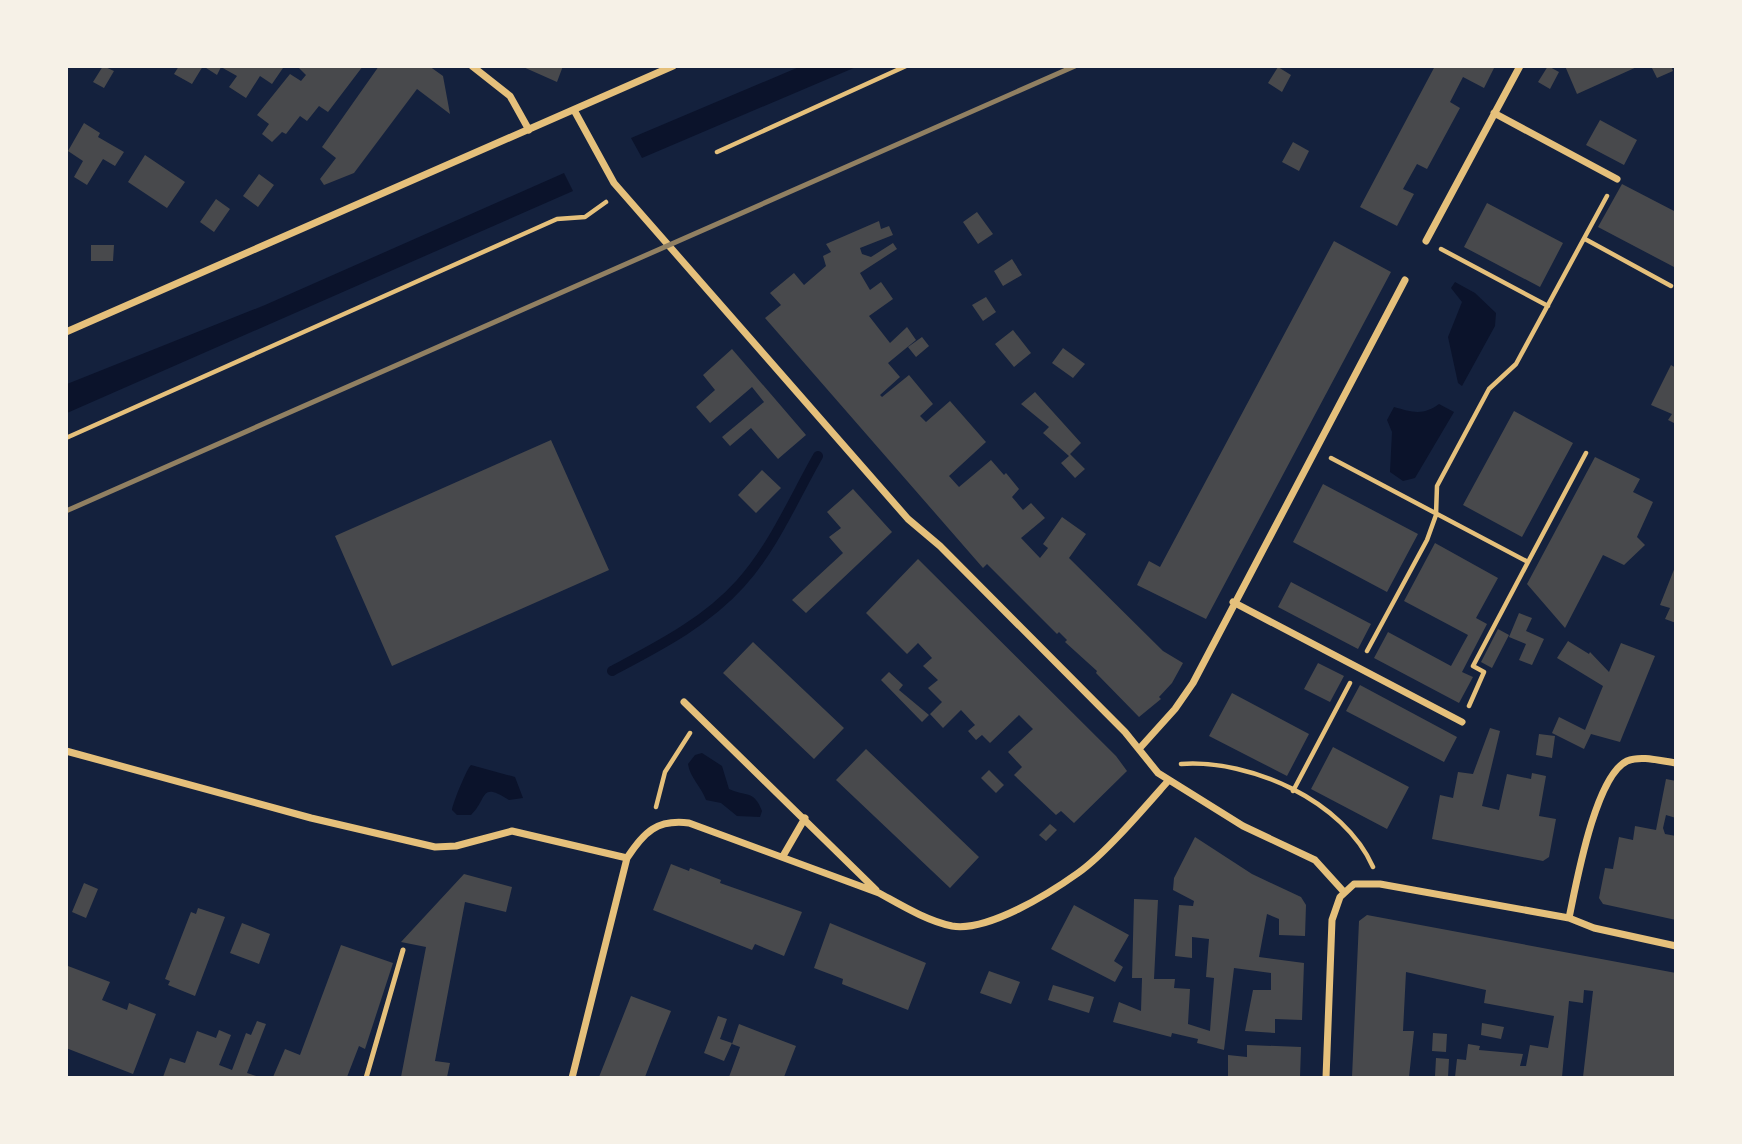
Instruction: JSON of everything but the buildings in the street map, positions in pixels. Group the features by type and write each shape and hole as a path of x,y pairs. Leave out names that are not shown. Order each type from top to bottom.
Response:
{"street":[{"path":"472,66 510,96 529,130"},
{"path":"66,332 673,66"},
{"path":"1426,241 1520,66"},
{"path":"574,110 607,173 621,192 908,519 940,546 1139,749 1158,773 1243,826 1315,860 1344,892"},
{"path":"1494,113 1617,179"},
{"path":"1139,749 1175,709 1193,683 1233,602 1405,280"},
{"path":"1233,602 1462,722"},
{"path":"684,702 879,893"},
{"path":"66,751 311,818 435,847 456,846 512,831 626,858"},
{"path":"1569,918 1600,802 1617,767 1628,760 1643,758 1675,763"},
{"path":"572,1077 626,858 654,826 676,822 690,823 879,893 906,908 951,926 968,927 1014,911 1080,872 1168,781"},
{"path":"783,856 805,818"},
{"path":"1326,1077 1332,920 1344,892 1360,883 1380,884 1569,918 1594,928 1675,946"}],"lane":[{"path":"366,1077 404,950"}],"path":[{"path":"717,152 906,66"},
{"path":"1293,791 1427,540 1436,514 1437,486 1489,389 1516,364 1617,179"},
{"path":"66,438 557,219 585,216 621,192"},
{"path":"1584,239 1671,286"},
{"path":"1426,241 1548,306"},
{"path":"1314,449 1528,562"},
{"path":"1462,722 1484,672 1473,666 1586,453"},
{"path":"654,826 665,772 676,752 702,719"},
{"path":"1158,773 1179,764 1199,762 1259,776 1293,791 1330,814 1365,848 1380,884"}],"water":[{"path":"799,67 856,67 642,158 631,138"},
{"path":"564,173 573,191 67,413 67,384 265,305"},
{"path":"1455,282 1475,293 1496,313 1495,326 1462,386 1458,383 1448,337 1462,302 1451,288"},
{"path":"1439,404 1454,412 1415,478 1403,481 1390,472 1392,432 1387,420 1394,407 1422,412"},
{"path":"702,753 722,766 729,789 756,799 762,811 760,817 737,816 721,803 706,800 688,764 695,755"},
{"path":"471,765 515,777 523,798 509,800 488,792 471,815 457,815 452,810"}],"waterway":[{"path":"612,671 696,622 712,611 740,584 773,539 818,456"}],"railway":[{"path":"66,511 1075,66"}]}
